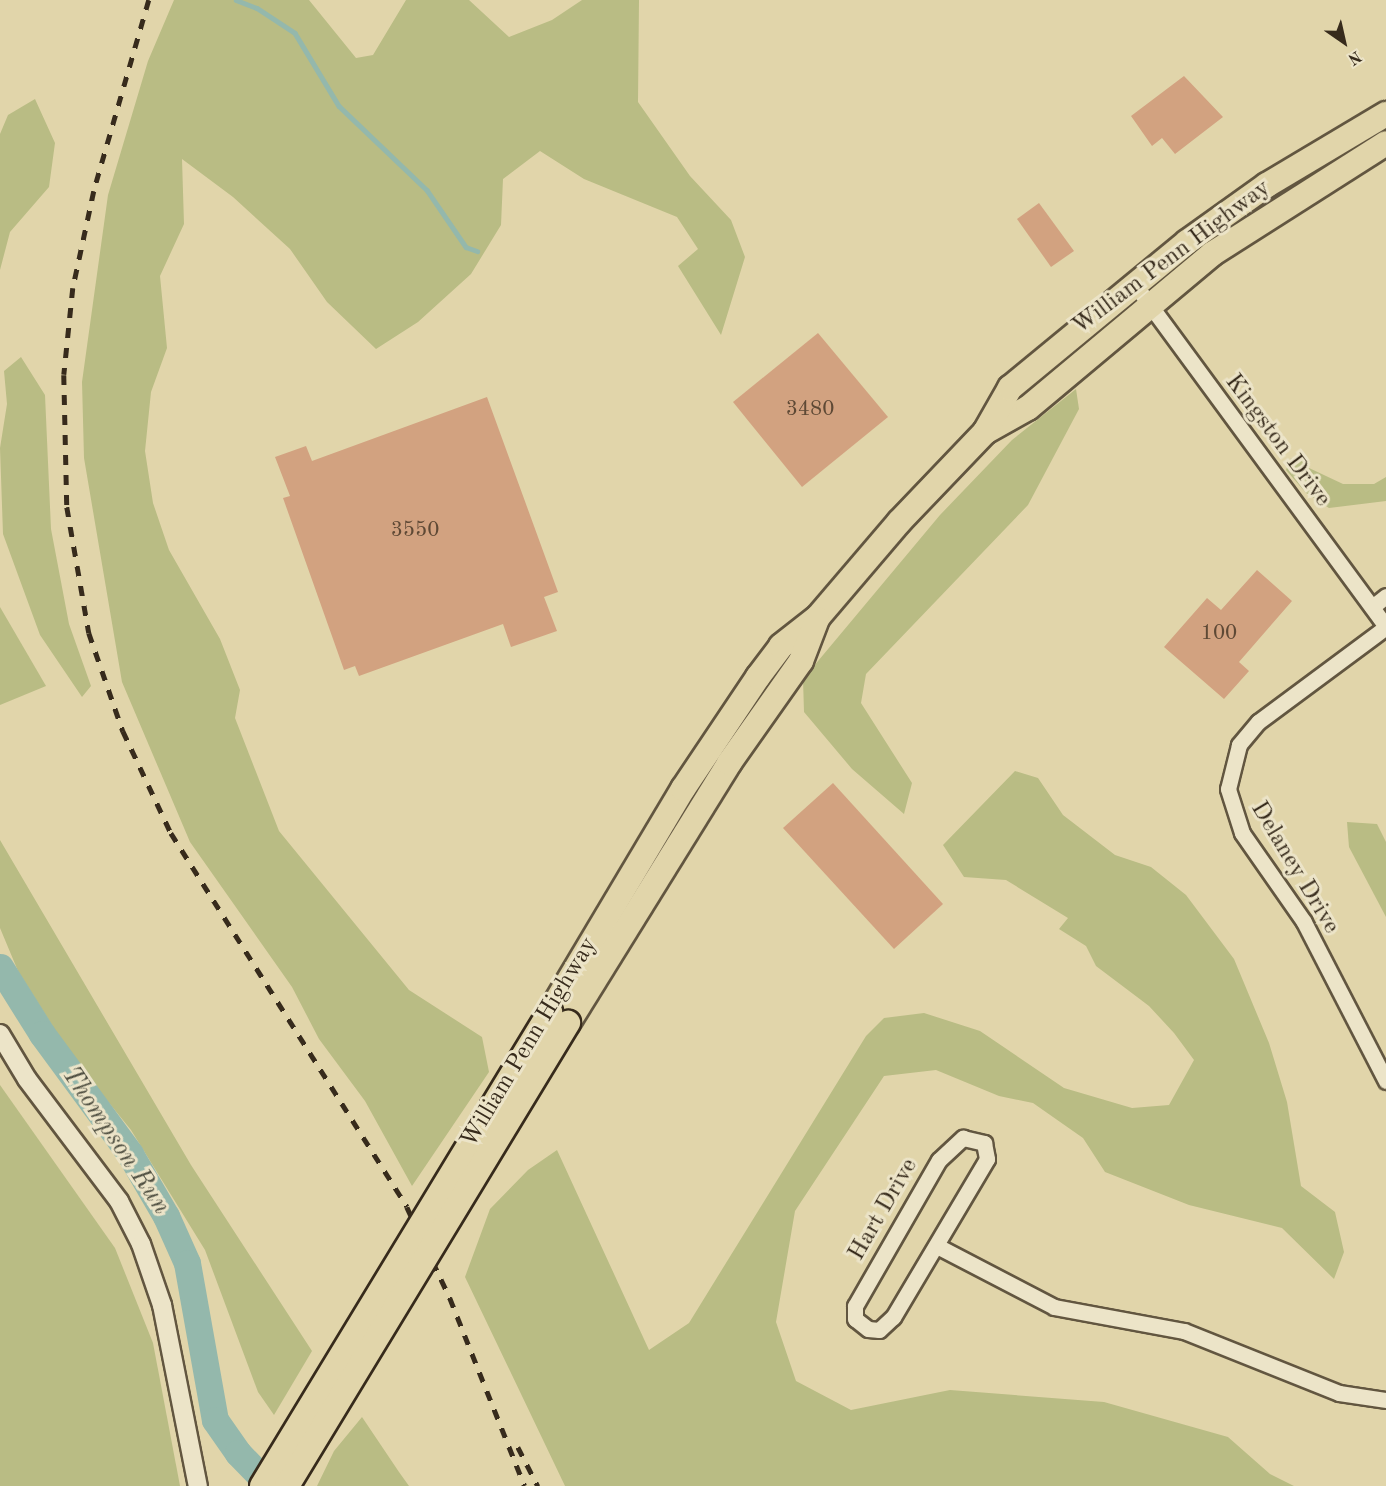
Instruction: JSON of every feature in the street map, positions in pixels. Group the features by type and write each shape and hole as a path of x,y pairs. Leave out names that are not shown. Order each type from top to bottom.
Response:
{"highway":[{"name":"William Penn Highway","path":"262,1486 559,1018 729,763 801,661 818,617 899,522 985,432 1010,388 1134,282 1267,185 1386,114"},
{"name":"William Penn Highway","path":"985,432 1028,408 1148,305 1243,233 1386,143"},
{"name":"William Penn Highway","path":"287,1486 559,1018"}],"street":[{"name":"Kingston Drive","path":"1134,282 1148,305 1386,627"},
{"path":"1372,607 1386,596"},
{"name":"Delaney Drive","path":"1386,627 1258,722 1239,745 1228,789 1242,833 1304,922 1386,1081"},
{"path":"0,1034 37,1093 119,1202 141,1244 162,1305 198,1486"},
{"name":"Hart Drive","path":"963,1138 984,1143 987,1159 937,1246 894,1317 879,1330 868,1329 855,1319 855,1306 939,1160 963,1138"},
{"path":"937,1246 1054,1306 1184,1331 1339,1393 1386,1400"}],"green space":[{"path":"174,0 309,0 356,58 373,55 406,0 469,0 509,37 552,20 582,0 639,0 638,102 690,176 731,220 745,257 721,335 678,266 698,249 677,217 584,179 540,151 503,179 501,225 471,274 418,322 376,349 327,302 290,249 233,197 182,159 184,224 160,276 167,348 151,392 145,451 153,503 169,550 220,639 240,690 235,718 279,831 409,990 482,1037 489,1072 412,1186 365,1101 319,1039 292,987 190,842 122,682 84,458 82,382 108,195 148,61"},
{"path":"35,99 55,143 49,187 10,232 0,270 0,134 8,115"},
{"path":"21,357 45,395 51,529 69,624 91,686 82,697 40,635 3,534 0,448 7,404 4,371"},
{"path":"1076,389 1079,409 1028,505 866,674 861,703 912,783 904,814 852,769 804,712 803,679 940,515 1012,440"},
{"path":"1300,455 1309,468 1343,484 1374,484 1386,477 1386,501 1329,508 1306,493 1286,470 1290,459"},
{"path":"0,607 46,686 0,705"},
{"path":"1015,771 1038,778 1063,815 1115,855 1151,867 1186,895 1234,959 1269,1043 1287,1102 1301,1186 1335,1212 1344,1252 1334,1279 1282,1228 1189,1205 1105,1172 1083,1138 1033,1103 999,1096 936,1070 884,1076 795,1211 776,1322 796,1381 851,1410 950,1390 1104,1402 1228,1437 1270,1474 1294,1486 565,1486 465,1277 490,1209 528,1170 557,1150 649,1350 689,1323 866,1036 884,1018 924,1013 980,1031 1064,1088 1132,1108 1169,1105 1194,1060 1174,1033 1149,1006 1096,966 1086,946 1059,929 1068,918 1006,880 964,877 943,845"},
{"path":"1347,822 1377,824 1386,842 1386,917 1349,847"},
{"path":"0,840 191,1165 312,1351 274,1415 258,1392 205,1250 131,1130 72,1057 18,971 0,928"},
{"path":"0,1085 115,1248 153,1343 180,1486 0,1486"},
{"path":"362,1417 409,1486 317,1486 334,1451"}],"building":[{"path":"1184,76 1223,117 1175,154 1162,138 1152,146 1131,116"},
{"path":"1039,203 1074,251 1051,267 1017,219"},
{"path":"818,333 888,417 802,487 733,402"},
{"path":"487,397 558,592 544,597 557,631 511,647 503,624 359,676 355,666 344,670 283,498 290,496 275,457 306,446 312,461"},
{"path":"1257,570 1292,601 1239,662 1249,671 1224,699 1164,647 1207,598 1221,610"},
{"path":"833,783 943,904 894,949 783,828"}],"waterway":[{"path":"236,0 257,8 295,33 339,106 427,190 466,247 477,251"},
{"name":"Thompson Run","path":"0,967 42,1034 130,1154 166,1216 187,1263 215,1420 238,1453 270,1486"}],"railway":[{"path":"149,0 94,191 73,288 64,375 67,507 89,633 123,731 171,833 407,1207 450,1298 525,1486"},
{"path":"518,1447 538,1486"}]}
